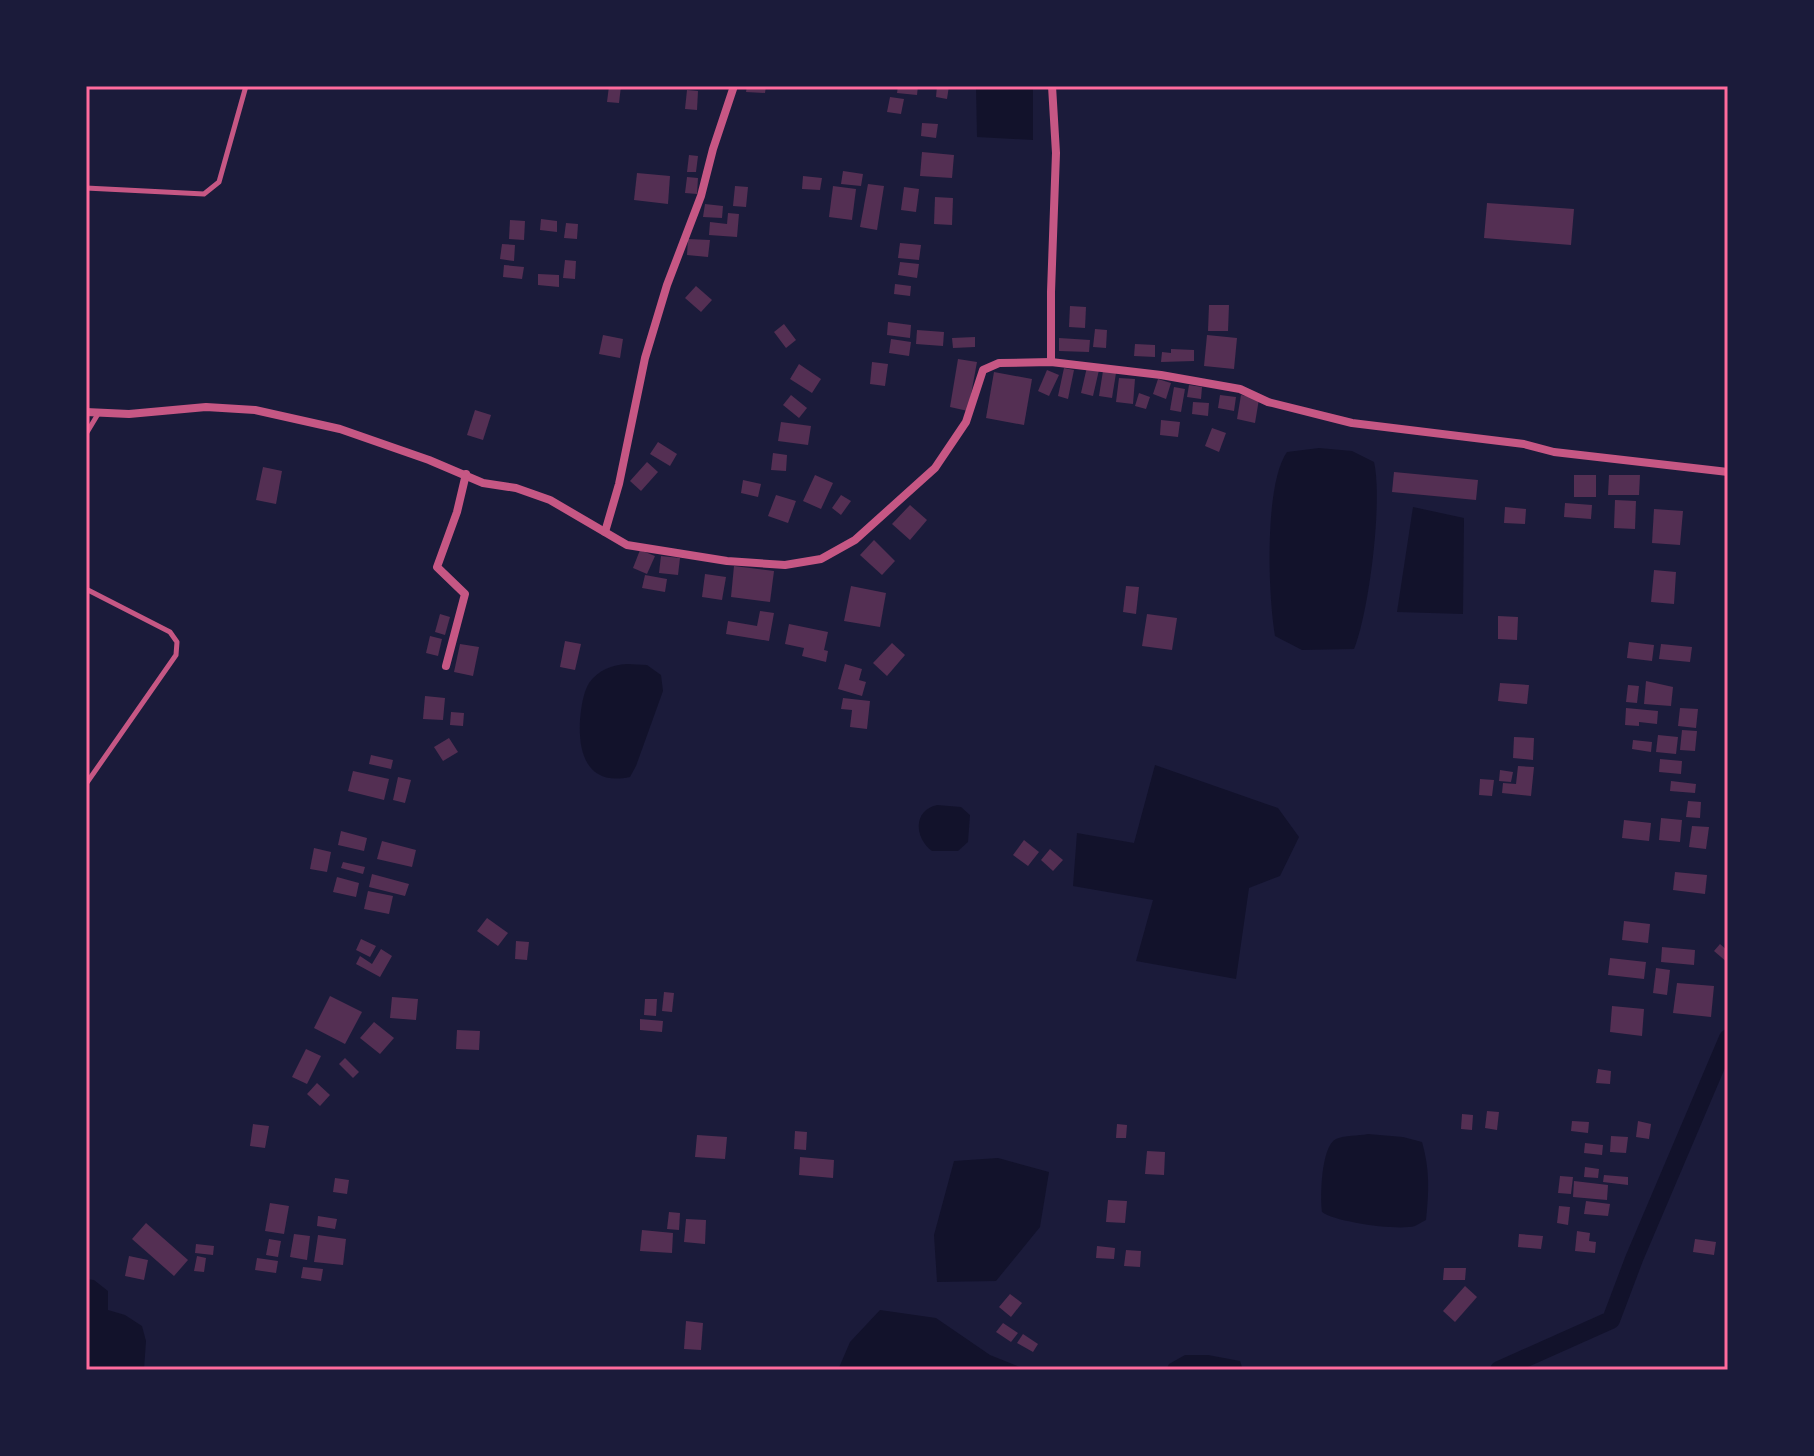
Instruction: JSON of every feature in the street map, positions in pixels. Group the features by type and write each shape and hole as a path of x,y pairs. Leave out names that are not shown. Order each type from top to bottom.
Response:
{"street":[{"path":"605,532 619,484 645,358 667,285 701,196 734,86"},
{"path":"1051,362 1056,153 1052,86"},
{"path":"86,412 145,414 206,407 255,410 340,429 466,474 483,483 516,488 550,500 627,545 727,561 785,565 821,559 855,540 935,468 966,422 983,370 999,363 1051,362 1161,375 1240,389 1268,402 1352,423 1524,444 1554,452 1728,472"},
{"path":"446,666 465,594 437,567 457,512 466,474"}],"lane":[{"path":"86,188 204,194 219,182 246,86"},
{"path":"86,434 98,414"},
{"path":"86,589 170,632 177,642 176,655 86,784"}],"shaded area":[{"path":"976,86 1033,86 1033,140 977,137"},
{"path":"1319,448 1352,451 1374,462 1376,529 1365,610 1354,649 1302,650 1275,636 1270,569 1274,489 1287,452"},
{"path":"1413,507 1464,518 1463,614 1397,612"},
{"path":"627,664 647,665 661,675 663,691 636,766 630,777 616,779 604,777 588,765 581,745 580,715 585,691 593,678 606,669"},
{"path":"1155,765 1278,808 1299,837 1280,876 1249,888 1236,979 1136,961 1153,900 1073,886 1077,833 1134,843"},
{"path":"937,805 961,807 970,815 968,842 958,851 932,851 922,839 920,818 929,808"},
{"path":"1368,1134 1422,1142 1428,1181 1426,1220 1415,1226 1382,1226 1340,1219 1322,1212 1323,1172 1331,1144 1336,1139"},
{"path":"998,1158 1049,1172 1040,1227 996,1281 937,1282 934,1235 954,1161"},
{"path":"86,1279 94,1280 108,1291 108,1310 125,1315 142,1326 146,1341 144,1370 86,1370"},
{"path":"880,1310 936,1318 990,1355 1027,1370 838,1370 850,1342"},
{"path":"1185,1355 1208,1355 1240,1361 1243,1370 1166,1370 1169,1364"}],"building":[{"path":"609,86 621,86 619,103 607,102"},
{"path":"747,86 766,86 765,93 746,92"},
{"path":"898,86 918,86 917,95 897,93"},
{"path":"937,86 949,86 947,99 936,97"},
{"path":"687,90 698,91 697,110 685,109"},
{"path":"890,97 904,99 901,114 887,112"},
{"path":"922,123 938,124 936,138 921,136"},
{"path":"922,152 954,155 952,178 920,176"},
{"path":"689,155 698,156 696,172 687,172"},
{"path":"843,171 863,174 861,186 841,184"},
{"path":"637,173 670,176 668,204 634,200"},
{"path":"803,176 822,178 820,190 802,189"},
{"path":"687,177 698,178 697,194 685,193"},
{"path":"868,184 884,186 877,230 860,227"},
{"path":"735,186 748,187 746,207 733,206"},
{"path":"833,186 856,189 852,220 829,217"},
{"path":"904,187 919,189 916,212 901,210"},
{"path":"935,197 953,198 952,225 934,224"},
{"path":"1487,203 1574,209 1571,245 1484,238"},
{"path":"705,204 723,206 722,218 703,217"},
{"path":"728,213 739,214 737,237 709,235 710,222 727,224"},
{"path":"541,219 557,221 557,232 540,230"},
{"path":"510,220 525,221 524,240 509,239"},
{"path":"566,223 578,224 577,239 564,238"},
{"path":"688,239 710,240 708,257 687,255"},
{"path":"900,243 921,245 919,260 898,258"},
{"path":"502,244 515,245 514,261 500,259"},
{"path":"565,260 576,261 575,279 563,278"},
{"path":"900,262 919,264 917,278 898,275"},
{"path":"504,265 524,267 522,279 503,277"},
{"path":"538,274 559,275 559,287 538,285"},
{"path":"895,284 911,286 910,296 894,294"},
{"path":"696,286 712,300 701,312 685,298"},
{"path":"1209,305 1229,305 1228,331 1208,331"},
{"path":"1070,306 1086,307 1085,328 1069,327"},
{"path":"888,322 911,325 910,338 887,335"},
{"path":"784,324 796,340 786,348 774,332"},
{"path":"1095,329 1107,330 1106,348 1093,347"},
{"path":"917,330 944,332 943,346 916,344"},
{"path":"603,335 623,339 620,358 599,354"},
{"path":"1207,335 1237,338 1234,369 1204,366"},
{"path":"975,337 975,347 953,348 952,338"},
{"path":"1059,338 1090,340 1089,352 1059,351"},
{"path":"891,339 911,342 909,356 889,353"},
{"path":"1135,344 1155,345 1155,357 1134,356"},
{"path":"1171,349 1194,350 1194,361 1161,362 1162,352 1171,353"},
{"path":"958,359 977,362 968,411 950,407"},
{"path":"872,362 888,364 885,386 870,384"},
{"path":"799,364 821,379 812,393 790,379"},
{"path":"1087,367 1099,370 1093,396 1081,393"},
{"path":"1064,368 1074,370 1068,399 1058,396"},
{"path":"1047,370 1059,375 1049,396 1038,391"},
{"path":"1103,371 1116,373 1112,398 1099,396"},
{"path":"994,372 1032,379 1024,425 986,418"},
{"path":"1119,378 1135,379 1133,404 1116,402"},
{"path":"1158,379 1171,383 1166,399 1153,394"},
{"path":"1189,385 1202,387 1201,399 1187,397"},
{"path":"1174,387 1185,389 1181,412 1170,410"},
{"path":"1139,393 1150,397 1146,409 1135,406"},
{"path":"791,395 807,408 799,418 783,405"},
{"path":"1220,395 1236,397 1234,411 1218,408"},
{"path":"1241,395 1259,399 1255,423 1237,419"},
{"path":"1193,402 1209,403 1208,416 1192,414"},
{"path":"475,410 491,415 483,440 467,435"},
{"path":"1161,420 1180,422 1178,437 1160,435"},
{"path":"781,422 811,426 808,445 778,441"},
{"path":"1212,428 1226,433 1219,452 1205,446"},
{"path":"658,442 677,454 670,466 650,454"},
{"path":"773,453 787,455 786,471 771,470"},
{"path":"647,462 658,472 641,491 630,481"},
{"path":"263,467 282,471 276,504 256,500"},
{"path":"1394,472 1478,480 1476,500 1392,492"},
{"path":"815,475 833,483 821,509 803,501"},
{"path":"1574,475 1596,475 1596,497 1574,497"},
{"path":"1609,475 1640,475 1639,495 1608,495"},
{"path":"743,480 761,484 758,497 741,493"},
{"path":"776,495 796,501 788,523 768,516"},
{"path":"841,495 851,501 841,515 832,508"},
{"path":"1615,500 1636,501 1635,529 1614,528"},
{"path":"1565,503 1592,505 1591,519 1564,517"},
{"path":"910,505 927,520 910,540 892,524"},
{"path":"1505,507 1526,509 1525,524 1504,523"},
{"path":"1654,509 1683,511 1680,545 1652,543"},
{"path":"874,540 895,561 882,575 860,555"},
{"path":"640,550 655,556 647,574 633,568"},
{"path":"661,556 680,558 678,575 659,573"},
{"path":"734,566 774,571 770,602 731,597"},
{"path":"1654,570 1676,572 1674,604 1651,602"},
{"path":"705,574 726,577 722,600 702,597"},
{"path":"645,575 667,579 665,592 642,588"},
{"path":"851,586 886,593 880,627 844,621"},
{"path":"1126,586 1139,587 1136,614 1123,612"},
{"path":"760,611 774,613 769,641 726,634 728,621 757,626"},
{"path":"440,614 450,617 445,635 435,632"},
{"path":"1147,614 1177,618 1172,650 1142,646"},
{"path":"1498,616 1518,617 1517,640 1498,639"},
{"path":"789,624 828,632 824,650 828,651 826,662 802,656 804,648 785,644"},
{"path":"430,636 442,639 438,656 426,653"},
{"path":"565,641 581,644 575,670 560,667"},
{"path":"1629,642 1654,645 1652,661 1627,658"},
{"path":"892,643 905,655 887,676 873,663"},
{"path":"460,644 479,647 473,676 454,672"},
{"path":"1661,644 1692,647 1690,662 1659,659"},
{"path":"845,664 862,669 859,680 866,682 862,696 838,689"},
{"path":"1646,681 1673,687 1671,706 1644,704"},
{"path":"1500,683 1529,685 1527,704 1498,701"},
{"path":"1628,685 1639,686 1637,703 1626,702"},
{"path":"425,696 445,698 443,720 423,719"},
{"path":"843,698 870,701 867,729 850,727 852,710 841,709"},
{"path":"1626,708 1658,711 1657,724 1639,722 1639,726 1625,725"},
{"path":"1680,708 1698,709 1696,728 1678,726"},
{"path":"451,712 464,713 463,726 450,725"},
{"path":"1682,730 1697,731 1695,751 1680,750"},
{"path":"1658,735 1678,737 1676,754 1656,752"},
{"path":"1514,737 1534,738 1533,760 1513,758"},
{"path":"449,738 458,752 443,761 434,747"},
{"path":"1633,740 1652,742 1651,752 1632,749"},
{"path":"371,755 393,760 391,769 369,764"},
{"path":"1660,759 1682,761 1681,774 1659,772"},
{"path":"1518,766 1534,767 1531,796 1502,793 1503,783 1516,784"},
{"path":"1500,770 1513,772 1511,782 1499,781"},
{"path":"353,771 389,779 384,800 348,791"},
{"path":"398,777 411,780 405,803 393,800"},
{"path":"1480,779 1494,780 1492,796 1479,795"},
{"path":"1671,781 1696,784 1695,793 1670,791"},
{"path":"1688,801 1701,802 1700,818 1686,817"},
{"path":"1661,818 1682,820 1680,842 1659,840"},
{"path":"1624,820 1651,823 1649,841 1622,838"},
{"path":"1692,826 1709,827 1706,849 1689,847"},
{"path":"341,831 367,838 364,851 338,845"},
{"path":"1024,840 1039,852 1028,866 1013,855"},
{"path":"382,841 416,850 412,867 377,859"},
{"path":"314,848 331,852 327,872 310,869"},
{"path":"1050,849 1063,860 1053,871 1041,860"},
{"path":"343,862 365,867 363,874 341,868"},
{"path":"1675,872 1707,875 1705,894 1673,890"},
{"path":"372,874 409,884 405,896 369,887"},
{"path":"337,877 359,883 356,897 333,892"},
{"path":"368,891 393,896 389,914 364,909"},
{"path":"487,918 508,933 498,946 477,931"},
{"path":"1624,921 1650,924 1648,943 1622,940"},
{"path":"361,939 376,946 370,957 356,950"},
{"path":"516,941 529,942 527,960 515,959"},
{"path":"1720,944 1728,951 1728,963 1714,951"},
{"path":"1662,947 1695,950 1694,965 1661,962"},
{"path":"381,949 392,956 380,977 356,964 360,956 372,964"},
{"path":"1610,958 1646,962 1644,979 1608,975"},
{"path":"1656,968 1670,970 1667,995 1653,993"},
{"path":"1677,983 1714,986 1711,1017 1673,1013"},
{"path":"664,992 674,993 672,1012 662,1011"},
{"path":"330,996 362,1012 345,1044 314,1028"},
{"path":"392,997 418,999 416,1020 390,1018"},
{"path":"645,999 657,999 656,1016 644,1015"},
{"path":"1612,1006 1644,1009 1642,1036 1610,1032"},
{"path":"640,1019 663,1021 662,1032 640,1030"},
{"path":"374,1022 394,1038 380,1054 360,1038"},
{"path":"457,1030 480,1031 479,1050 456,1049"},
{"path":"306,1049 321,1056 307,1084 292,1077"},
{"path":"345,1058 359,1072 353,1078 339,1064"},
{"path":"1598,1069 1611,1071 1610,1084 1596,1083"},
{"path":"317,1083 330,1095 320,1106 307,1094"},
{"path":"1487,1111 1499,1112 1497,1130 1485,1128"},
{"path":"1462,1114 1473,1115 1472,1130 1461,1129"},
{"path":"1572,1121 1589,1122 1588,1133 1571,1131"},
{"path":"1638,1121 1651,1124 1649,1139 1636,1137"},
{"path":"253,1124 269,1126 265,1148 250,1146"},
{"path":"1117,1124 1127,1125 1126,1138 1116,1138"},
{"path":"795,1131 807,1132 806,1150 794,1149"},
{"path":"697,1135 727,1137 725,1159 695,1157"},
{"path":"1611,1136 1628,1137 1626,1153 1610,1152"},
{"path":"1585,1143 1603,1145 1602,1155 1584,1153"},
{"path":"1147,1151 1165,1152 1164,1175 1145,1174"},
{"path":"800,1157 834,1160 833,1178 799,1175"},
{"path":"1585,1167 1599,1169 1598,1178 1584,1177"},
{"path":"1604,1175 1628,1177 1628,1185 1603,1182"},
{"path":"1560,1176 1573,1177 1571,1194 1558,1193"},
{"path":"335,1178 349,1180 347,1194 333,1192"},
{"path":"1574,1181 1608,1185 1607,1200 1573,1197"},
{"path":"1108,1200 1127,1201 1125,1223 1106,1222"},
{"path":"1586,1201 1610,1204 1608,1216 1584,1214"},
{"path":"270,1203 289,1206 284,1234 265,1231"},
{"path":"1559,1206 1570,1207 1568,1225 1557,1223"},
{"path":"669,1212 680,1213 679,1230 667,1229"},
{"path":"318,1216 337,1219 335,1229 317,1226"},
{"path":"686,1219 706,1220 705,1244 684,1242"},
{"path":"146,1223 188,1260 174,1276 132,1239"},
{"path":"642,1230 673,1233 672,1253 640,1251"},
{"path":"1577,1231 1590,1233 1589,1241 1596,1242 1595,1253 1575,1251"},
{"path":"294,1234 310,1236 307,1260 290,1257"},
{"path":"1519,1234 1543,1236 1541,1249 1518,1247"},
{"path":"318,1235 346,1239 343,1265 314,1262"},
{"path":"269,1239 281,1241 278,1257 266,1255"},
{"path":"1695,1239 1716,1242 1714,1255 1693,1252"},
{"path":"196,1244 214,1246 213,1255 195,1253"},
{"path":"1097,1246 1115,1248 1114,1259 1096,1258"},
{"path":"1126,1250 1141,1251 1140,1267 1124,1266"},
{"path":"129,1256 148,1260 144,1280 125,1276"},
{"path":"197,1256 206,1258 204,1272 194,1271"},
{"path":"257,1258 278,1261 276,1273 255,1270"},
{"path":"303,1267 323,1269 321,1281 301,1278"},
{"path":"1444,1268 1466,1268 1465,1280 1443,1280"},
{"path":"1465,1286 1477,1297 1455,1322 1443,1311"},
{"path":"1010,1294 1022,1303 1011,1317 999,1307"},
{"path":"686,1321 703,1323 701,1350 684,1349"},
{"path":"1003,1323 1018,1333 1011,1342 996,1332"},
{"path":"1023,1334 1038,1344 1033,1352 1017,1343"}],"waterway":[{"path":"1499,1370 1611,1320 1728,1038"}]}
